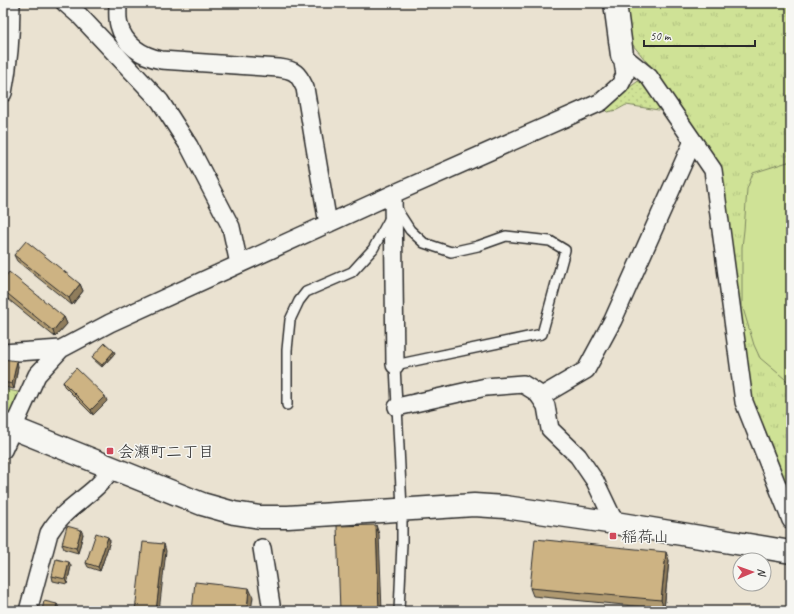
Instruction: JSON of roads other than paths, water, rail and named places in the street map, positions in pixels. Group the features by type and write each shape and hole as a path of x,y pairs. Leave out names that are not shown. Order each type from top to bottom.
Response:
{"street":[{"path":"3,93 11,45 11,3"},
{"path":"65,3 80,16 160,101 189,146 231,227 239,264"},
{"path":"118,3 118,23 123,38 129,45 149,57 161,60 279,68 291,70 298,74 305,88 328,224"},
{"path":"3,450 8,426 37,375 61,349 110,323 393,194 601,102 620,85 625,75 615,3"},
{"path":"622,55 649,77 712,170 744,402 791,520"},
{"path":"540,397 586,370 616,313 693,141"},
{"path":"393,194 395,365"},
{"path":"3,353 61,349"},
{"path":"397,407 486,387 523,384 536,392 540,397 546,406 550,429 578,456 595,480 615,523"},
{"path":"8,426 202,504 241,514 260,517 288,517 474,505 615,523 791,552"},
{"path":"28,611 49,533 56,522 95,488 113,468"},
{"path":"262,548 272,611"}],"lane":[{"path":"393,194 399,213 410,230 424,244 451,252 478,246 506,236 550,241 565,250 542,334 395,365 402,510 399,611"},
{"path":"287,405 287,350 290,320 299,301 306,292 352,272 373,249 393,211"}],"place":[{"name":"会瀬町二丁目","path":"110,451"},
{"name":"稲荷山","path":"613,536"}]}
